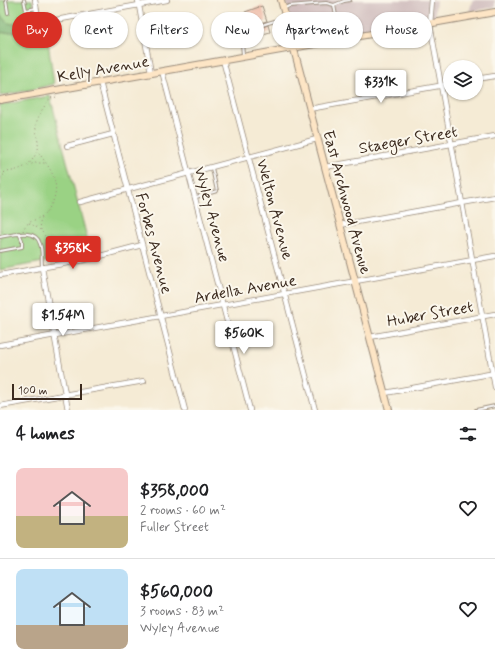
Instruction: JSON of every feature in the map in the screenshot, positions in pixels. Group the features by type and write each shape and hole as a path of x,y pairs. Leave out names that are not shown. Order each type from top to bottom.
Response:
{"main road":[{"name":"East Archwood Avenue","path":"281,0 284,12"},
{"name":"Kelly Avenue","path":"432,24 495,12"},
{"name":"East Archwood Avenue","path":"293,48 389,410"},
{"name":"Kelly Avenue","path":"0,100 293,48"}],"street":[{"path":"35,0 38,12"},
{"path":"62,18 138,2 167,0"},
{"path":"431,12 432,0"},
{"path":"138,2 151,73"},
{"path":"432,35 482,317 494,373 495,387"},
{"name":"Welton Avenue","path":"223,60 315,410"},
{"name":"Wyley Avenue","path":"162,71 250,410"},
{"path":"483,78 495,76"},
{"name":"Forbes Avenue","path":"100,82 185,410"},
{"path":"310,109 441,86"},
{"path":"67,146 113,134"},
{"name":"Staeger Street","path":"325,167 495,136"},
{"path":"80,202 318,139"},
{"path":"340,225 495,197"},
{"path":"0,275 99,257 142,245"},
{"name":"Ardella Avenue","path":"0,345 495,256"},
{"path":"42,268 68,410"},
{"name":"Huber Street","path":"370,337 495,314"},
{"path":"385,393 494,373"},
{"path":"0,406 144,381"}],"lane":[{"path":"6,0 8,12"},
{"path":"24,0 26,10 37,8"},
{"path":"283,8 289,6 326,3 334,5 350,0"},
{"path":"334,5 335,12"},
{"path":"244,56 242,43 247,30 272,22"},
{"path":"195,197 217,191 211,167"},
{"path":"0,251 22,247 21,233"},
{"path":"0,237 21,233 31,234 37,238 40,244 42,268"},
{"path":"476,410 495,406"}],"path":[{"path":"26,167 36,155 39,146 35,127 38,117 50,98 56,97 55,90"},
{"path":"21,233 28,223 45,214 50,207 56,192 56,183 51,169 37,151"},
{"path":"0,174 16,171 34,163 46,163"},
{"path":"0,178 6,173"},
{"path":"42,216 40,222 41,230 46,239 49,266"},
{"path":"28,223 41,230"}],"shaded area":[{"path":"285,0 436,0 436,17 432,18 432,12 371,12 371,29 363,31 363,12 288,12"},
{"path":"472,0 495,0 495,7 469,12"}],"green space":[{"path":"0,0 32,0 34,12 12,12 12,48 49,48 54,84 0,96"},
{"path":"0,14 6,22 12,24 12,32 0,33"},
{"path":"50,96 91,253 0,270 0,105"}],"building":[{"path":"262,6 264,12 245,12"},
{"path":"264,12 267,21 264,22"},
{"path":"268,25 270,32 264,34 264,26"}]}
